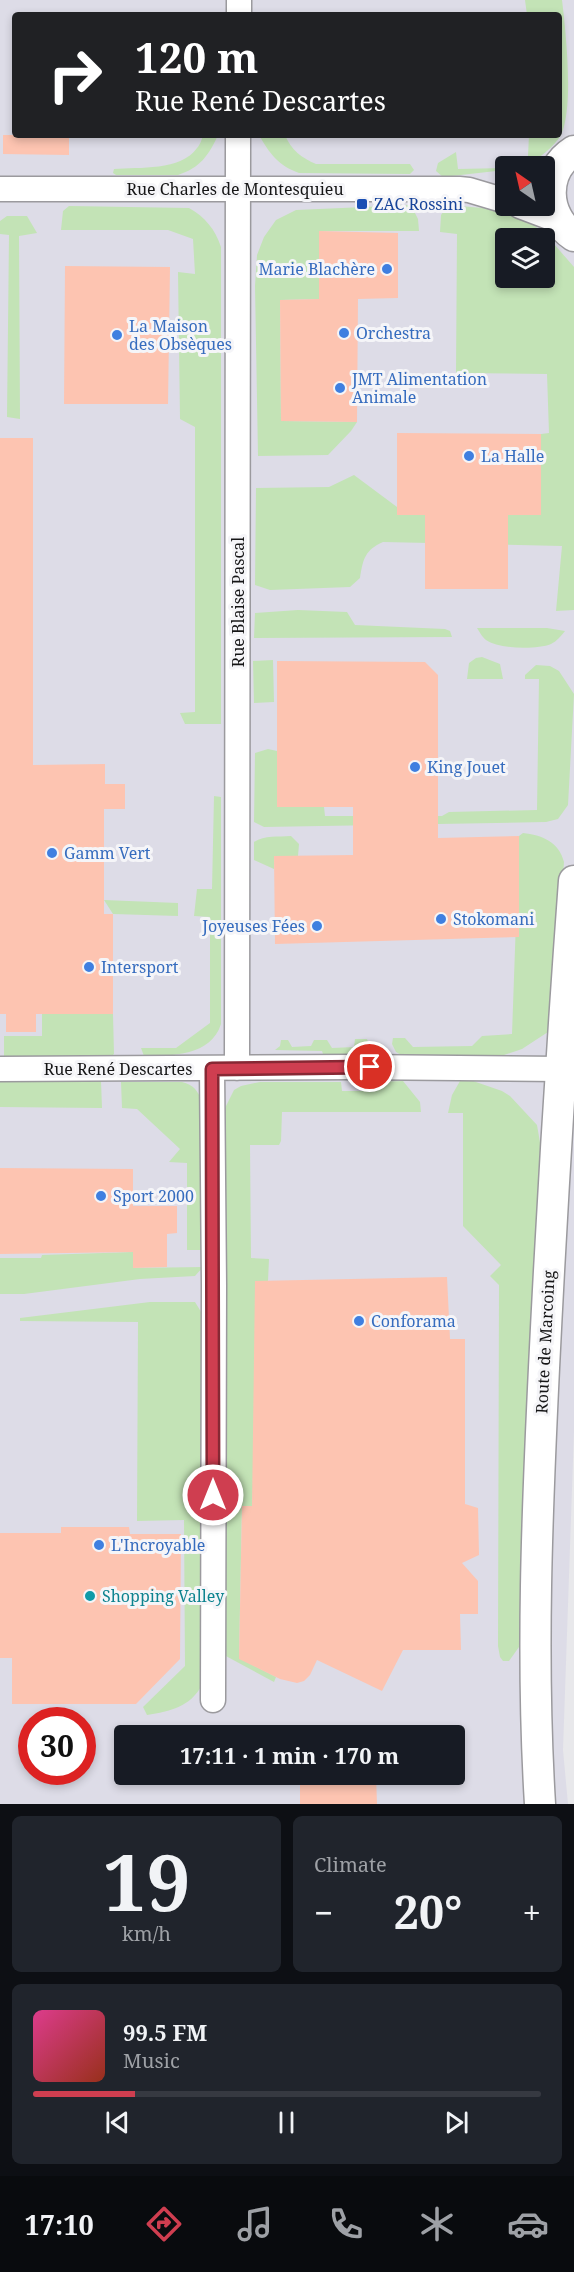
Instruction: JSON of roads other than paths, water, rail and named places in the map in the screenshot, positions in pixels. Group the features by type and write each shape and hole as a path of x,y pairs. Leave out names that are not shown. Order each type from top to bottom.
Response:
{"street":[{"name":"Rue Blaise Pascal","path":"237,1068 238,138"},
{"path":"564,157 552,181 550,195 552,208 566,228"},
{"name":"Rue Charles de Montesquieu","path":"0,189 470,190 495,185"},
{"name":"Rue Charles de Montesquieu","path":"470,190 495,198"},
{"path":"541,216 566,228"},
{"name":"Route de Marcoing","path":"540,1804 536,1684 541,1436 560,1069 574,881"},
{"name":"Rue René Descartes","path":"0,1069 560,1069"},
{"path":"212,1069 213,1700"}],"place":[{"name":"ZAC Rossini","path":"362,204"},
{"name":"Marie Blachère","path":"387,269"},
{"name":"Orchestra","path":"344,333"},
{"name":"La Maison des Obsèques","path":"117,335"},
{"name":"JMT Alimentation Animale","path":"340,388"},
{"name":"La Halle","path":"469,456"},
{"name":"King Jouet","path":"415,767"},
{"name":"Gamm Vert","path":"52,853"},
{"name":"Stokomani","path":"441,919"},
{"name":"Joyeuses Fées","path":"317,926"},
{"name":"Intersport","path":"89,967"},
{"name":"Sport 2000","path":"101,1196"},
{"name":"Conforama","path":"359,1321"},
{"name":"L'Incroyable","path":"99,1545"},
{"name":"Shopping Valley","path":"90,1596"}]}
